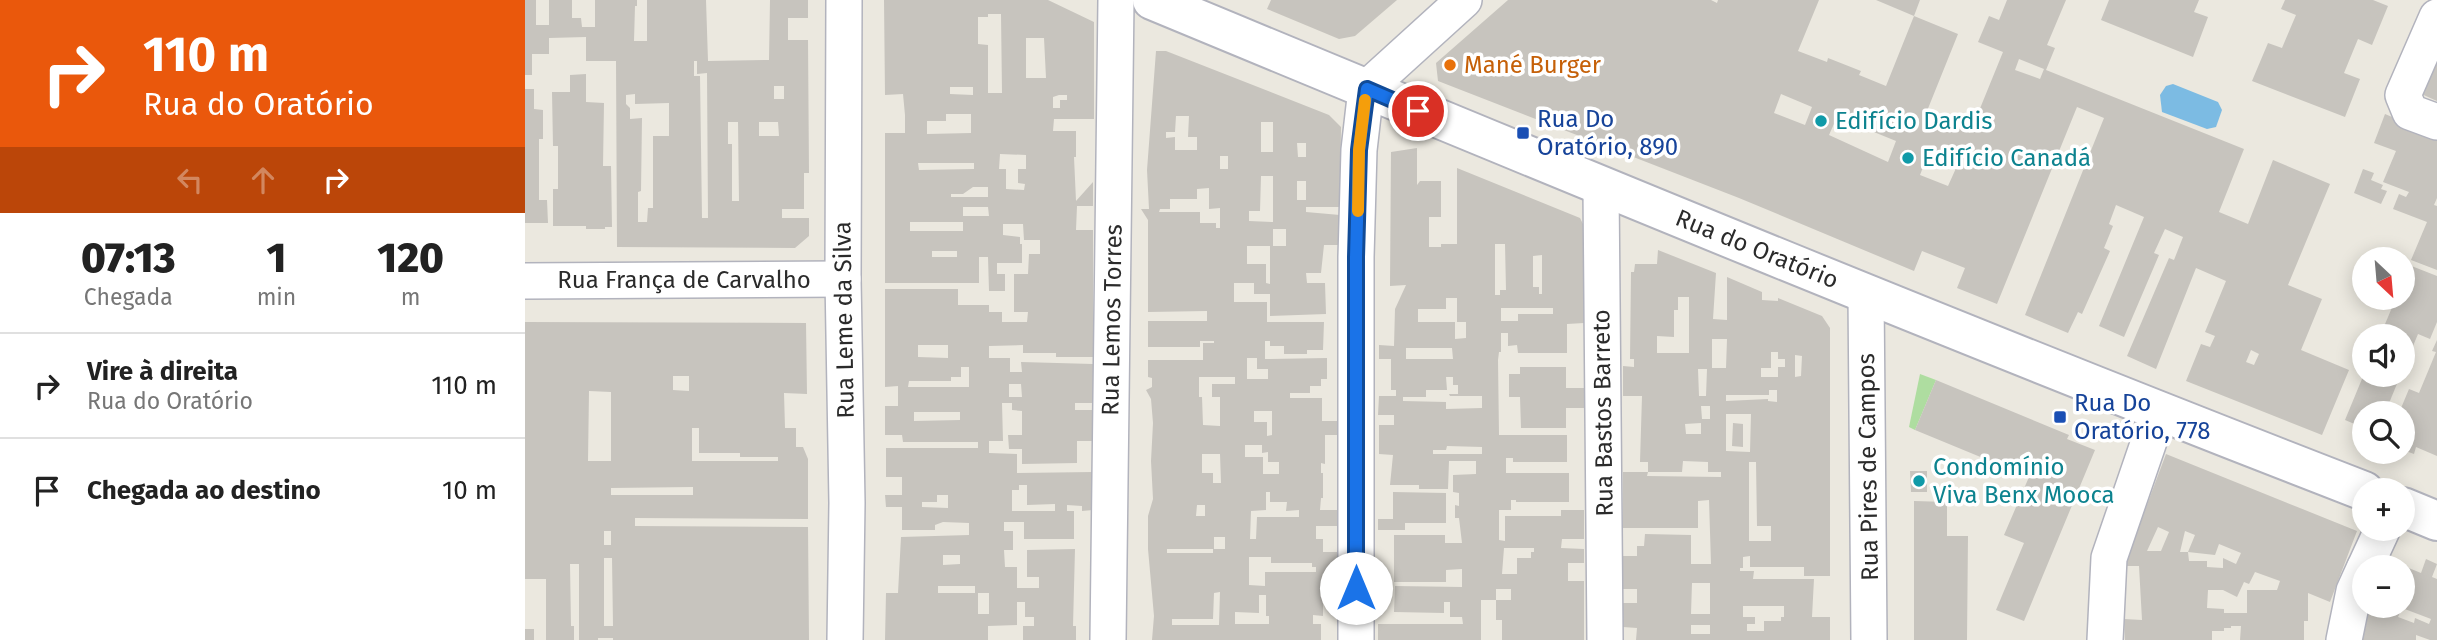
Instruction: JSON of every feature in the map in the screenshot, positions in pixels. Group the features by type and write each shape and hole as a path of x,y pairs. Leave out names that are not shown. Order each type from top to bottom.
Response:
{"street":[{"name":"Rua Leme da Silva","path":"844,0 843,279 847,503 845,640"},
{"name":"Rua Lemos Torres","path":"1108,640 1116,0"},
{"name":"Rua do Oratório","path":"1152,0 1601,187 2159,412 2352,486"},
{"path":"1356,640 1356,257 1359,150 1367,89 1464,0"},
{"path":"2437,17 2403,95 2410,112 2437,122"},
{"name":"Rua Bastos Barreto","path":"1601,187 1605,640"},
{"name":"Rua França de Carvalho","path":"525,281 843,279"},
{"name":"Rua Pires de Campos","path":"1866,293 1869,640"},
{"path":"2105,640 2109,558 2159,412"},
{"path":"2415,512 2437,521"},
{"path":"2344,640 2352,601"}],"green space":[{"path":"1920,374 1936,380 1915,430 1909,427"}],"water":[{"path":"2173,84 2218,102 2222,110 2216,127 2207,129 2162,112 2160,95 2166,86"}],"building":[{"path":"525,0 536,0 536,25 549,25 549,0 572,0 572,18 581,18 582,27 595,27 595,0 637,0 634,41 647,41 647,0 706,0 708,61 769,60 770,0 808,0 808,18 788,18 788,40 808,40 809,173 804,173 804,209 782,209 782,218 809,218 809,236 795,248 617,247 616,61 586,61 586,37 549,38 549,54 532,54 532,75 525,75","holes":["694,61 697,61 697,74 707,73 708,218 702,218 700,76 694,76","774,86 784,86 784,99 774,99","635,94 635,104 669,103 669,136 653,136 653,208 648,208 647,222 638,222 642,118 630,119 630,108 626,104 626,95","728,122 738,122 739,201 732,201 732,144 728,144","759,122 778,122 779,136 759,136"]},
{"path":"884,0 1048,0 1094,22 1094,119 1054,119 1053,131 1076,131 1076,201 1093,182 1093,206 1077,206 1076,230 1093,230 1093,357 1056,357 1056,353 1023,353 1023,345 989,346 989,358 1010,358 1010,372 1022,372 1021,362 1093,364 1093,403 1075,403 1075,410 1093,410 1093,441 1077,441 1077,463 1022,464 1022,449 1009,449 1008,435 1022,435 1022,411 1012,410 1012,403 1002,403 1003,441 989,441 989,453 1017,454 1017,473 1093,472 1093,510 1082,511 1082,506 1067,505 1067,511 1074,511 1074,539 1024,539 1024,522 1004,522 1004,531 1013,531 1013,550 1004,550 1005,567 1017,567 1017,588 1039,588 1039,577 1027,577 1027,550 1075,549 1073,626 1076,626 1076,640 1023,640 1023,626 1034,626 1034,617 1025,617 1025,602 1017,602 1017,625 988,626 988,640 885,640 886,593 898,593 901,537 969,535 969,523 943,522 935,525 935,530 902,530 902,507 886,507 885,495 902,495 902,477 886,477 886,448 978,448 978,442 903,442 902,435 885,435 885,406 898,406 898,386 885,387 885,289 958,289 958,305 989,305 989,312 1002,312 1002,322 1027,322 1028,312 1014,312 1014,274 1028,274 1029,254 1040,254 1040,240 1024,240 1023,224 1003,224 1003,235 1020,237 1022,244 1022,263 997,263 997,274 1005,274 1005,291 989,291 988,257 979,257 979,283 885,283 885,133 905,133 905,115 903,94 885,95","holes":["1001,14 1002,93 988,93 988,45 978,44 978,17","1026,38 1044,38 1046,78 1026,78","950,87 973,87 973,95 950,94","1067,95 1067,100 1060,100 1060,108 1053,108 1053,97","946,114 971,114 971,133 927,134 927,121 946,121","1000,154 1026,155 1026,169 1018,169 1018,183 1025,184 1024,190 1006,189 1006,169 999,169","918,163 974,163 974,169 919,170","973,187 988,187 988,197 951,197 951,194 963,194","963,207 988,207 989,216 963,216","910,222 963,222 963,231 910,231","932,251 957,251 957,257 932,257","918,345 948,345 948,358 918,357","961,367 969,367 969,387 908,387 909,381 951,381 951,377 961,377","1009,384 1021,384 1022,397 1009,397","914,412 960,412 960,420 914,421","1019,485 1027,485 1027,505 1055,504 1055,511 1012,511 1012,490 1019,490","937,495 948,495 948,508 922,507 922,502 937,502","943,555 960,555 960,564 943,565","938,586 975,586 975,593 938,593","978,593 989,593 989,614 978,614"]},
{"path":"1271,0 1397,0 1355,36 1339,39 1267,9"},
{"path":"1508,0 1711,0 1717,3 1718,0 1819,0 1798,51 1827,62 1828,58 1861,71 1859,75 1886,86 1914,16 1958,34 1927,111 1943,117 1941,122 1970,133 2003,52 1978,42 1989,16 1999,20 2007,0 2066,0 2047,45 2055,48 2046,70 2244,149 2219,212 2248,224 2273,160 2330,184 2288,285 2322,299 2301,350 2349,370 2322,435 2186,381 2201,344 2210,347 2215,336 2205,332 2226,281 2196,268 2156,369 2127,356 2169,258 2174,260 2183,237 2165,229 2154,253 2159,255 2124,337 2099,326 2144,217 2116,205 2109,224 2113,226 2104,248 2110,251 2082,314 2078,312 2068,333 2025,315 2104,118 2077,107 1997,304 1957,288 1965,268 1922,251 1914,271 1739,198 1438,81 1436,63","holes":["2019,59 2044,69 2040,79 2015,70","1781,94 1812,107 1805,125 1774,113","1837,117 1896,141 1888,162 1829,135","1928,154 1957,166 1948,186 1920,175","2251,350 2259,354 2254,365 2246,362"]},
{"path":"1876,0 1920,0 1914,16"},
{"path":"2109,0 2199,0 2194,12 2208,17 2193,57 2101,20"},
{"path":"2285,0 2373,0 2388,6 2372,45 2358,39 2344,73 2360,79 2345,117 2252,81 2268,43 2282,48 2296,15 2281,9"},
{"path":"1156,51 1166,51 1329,115 1341,127 1340,207 1306,207 1306,212 1340,215 1340,245 1324,245 1321,273 1306,273 1307,283 1325,283 1326,314 1270,316 1270,294 1254,294 1254,283 1234,283 1234,302 1267,302 1267,322 1324,322 1323,350 1307,350 1307,354 1284,354 1284,346 1270,346 1270,341 1265,341 1265,359 1327,358 1327,379 1321,379 1321,386 1310,386 1310,393 1290,393 1290,398 1322,398 1322,421 1339,421 1339,435 1325,435 1325,464 1321,463 1323,498 1320,510 1339,510 1339,526 1316,526 1316,539 1323,539 1323,552 1339,552 1339,595 1323,595 1323,616 1313,615 1313,624 1321,624 1321,640 1152,640 1154,616 1148,516 1153,499 1153,423 1151,399 1146,390 1152,387 1152,378 1148,377 1148,360 1203,360 1203,343 1214,341 1200,341 1200,347 1148,347 1148,321 1207,321 1207,311 1148,312 1148,220 1141,209 1149,209 1147,170","holes":["1176,116 1189,116 1188,137 1197,137 1197,150 1175,150 1175,137 1166,138 1166,132 1175,132","1261,122 1273,122 1273,152 1261,152","1297,143 1306,143 1306,157 1298,157","1220,156 1228,156 1228,169 1220,169","1261,176 1273,176 1273,222 1249,221 1249,211 1260,211","1297,181 1306,181 1306,200 1297,200","1209,188 1209,209 1220,208 1220,228 1216,228 1216,223 1200,223 1200,212 1159,212 1160,209 1170,209 1170,199 1197,199 1197,189","1273,229 1286,229 1286,246 1273,246","1247,246 1270,246 1270,284 1266,283 1266,264 1247,264","1247,358 1257,358 1257,369 1268,369 1268,379 1247,379","1199,377 1235,377 1235,384 1212,384 1212,397 1220,397 1220,426 1203,425","1254,411 1272,411 1272,435 1267,436 1267,422 1254,422","1245,445 1262,445 1262,453 1268,452 1268,462 1279,462 1279,474 1263,474 1263,457 1245,457","1202,454 1220,454 1221,483 1213,483 1213,473 1202,473","1266,492 1270,492 1270,502 1287,502 1286,511 1299,510 1299,517 1257,517 1256,539 1250,539 1251,511 1266,510","1197,505 1205,505 1205,516 1196,516","1214,537 1225,537 1225,549 1214,549","1167,549 1213,549 1213,553 1167,553","1249,557 1271,557 1271,563 1312,563 1316,572 1265,572 1265,586 1249,585","1220,592 1219,625 1172,625 1172,619 1213,619 1214,593","1259,595 1266,595 1266,616 1269,616 1269,624 1235,624 1235,612 1259,613"]},
{"path":"2429,62 2437,65 2437,101 2417,92"},
{"path":"586,74 586,102 604,103 603,166 611,166 612,227 605,229 553,226 553,189 558,189 558,146 553,146 552,92 570,92 570,75"},
{"path":"525,89 534,89 534,109 543,110 543,139 539,139 539,200 547,200 548,223 525,223"},
{"path":"2385,114 2437,136 2437,198 2434,205 2437,206 2437,270 2415,262 2415,250 2427,222 2393,209 2399,194 2406,197 2409,192 2383,182 2396,151 2374,143"},
{"path":"1417,148 1417,185 1420,181 1441,181 1441,217 1429,217 1429,247 1457,244 1457,168 1580,218 1583,224 1584,323 1567,324 1567,353 1518,353 1517,345 1508,346 1508,333 1501,333 1498,360 1499,435 1567,435 1567,462 1513,462 1513,458 1506,458 1506,473 1569,473 1569,502 1511,500 1511,510 1499,510 1499,540 1505,541 1505,516 1561,516 1561,510 1584,510 1584,539 1562,539 1561,548 1584,549 1584,563 1568,563 1568,581 1584,581 1584,640 1502,640 1502,620 1496,620 1496,600 1481,600 1481,640 1378,640 1378,624 1463,624 1462,617 1450,617 1450,602 1444,602 1444,613 1394,612 1395,586 1462,587 1462,569 1446,570 1446,582 1394,582 1394,535 1445,535 1445,543 1462,543 1459,518 1455,518 1459,493 1453,492 1453,475 1476,474 1476,461 1449,461 1448,489 1390,485 1393,455 1379,454 1379,425 1394,425 1394,415 1378,415 1379,396 1396,396 1396,390 1391,390 1391,359 1379,359 1379,345 1394,346 1395,309 1406,285 1390,286 1391,152","holes":["1495,244 1505,244 1506,290 1500,290 1500,295 1495,295","1542,255 1542,294 1539,294 1539,287 1533,287 1533,256","1446,298 1457,298 1457,322 1466,322 1466,338 1455,339 1455,322 1418,322 1418,309 1446,309","1501,308 1553,308 1553,314 1518,314 1518,321 1501,321","1406,348 1452,348 1453,359 1406,359","1446,377 1453,377 1453,385 1458,385 1458,394 1449,394 1450,396 1482,396 1482,408 1446,409 1446,402 1403,401 1403,397 1426,397 1426,390 1447,390","1447,446 1482,447 1482,454 1433,454 1433,450 1446,450","1504,548 1534,548 1531,558 1517,558 1517,574 1502,574","1496,589 1511,589 1511,600 1496,600"]},
{"path":"2363,169 2374,173 2371,180 2383,185 2381,189 2387,191 2381,204 2354,193"},
{"path":"1658,250 1716,273 1713,319 1727,320 1727,277 1762,292 1762,300 1778,301 1778,298 1822,316 1830,328 1830,576 1804,576 1804,567 1750,567 1750,556 1743,557 1743,568 1740,568 1740,571 1754,571 1753,579 1814,579 1812,617 1830,617 1830,640 1636,640 1637,628 1623,627 1623,603 1637,603 1637,589 1623,589 1623,556 1637,556 1637,546 1644,546 1645,534 1691,535 1691,564 1711,564 1709,500 1698,501 1698,528 1623,528 1623,472 1648,472 1648,462 1640,462 1642,396 1623,396 1623,366 1634,367 1634,359 1630,359 1631,272 1634,272 1635,264 1657,264","holes":["1678,297 1689,297 1689,353 1657,353 1657,336 1674,337 1674,310 1678,310","1712,339 1727,339 1726,368 1712,368","1771,352 1778,352 1778,359 1785,359 1785,367 1778,367 1778,377 1761,377 1761,368 1771,368","1795,355 1802,356 1801,376 1795,377","1698,369 1707,369 1706,396 1699,396","1769,390 1777,390 1777,402 1768,399 1726,401 1726,395 1769,395","1701,406 1710,406 1710,419 1702,419","1726,414 1751,414 1750,452 1726,451","1701,423 1701,434 1686,434 1685,424","1683,461 1708,462 1708,472 1721,472 1721,477 1647,476 1648,472 1682,472","1749,462 1756,462 1757,526 1771,526 1771,541 1749,541","1692,583 1710,583 1710,614 1691,614","1743,606 1784,606 1784,617 1781,617 1781,621 1764,621 1764,631 1747,631 1747,624 1755,624 1755,617 1743,617","1691,625 1710,625 1710,634 1691,634"]},
{"path":"2415,267 2437,276 2437,322 2430,339 2418,334 2415,341 2415,324 2385,324 2391,310 2415,310"},
{"path":"525,322 806,323 807,394 784,393 785,428 796,428 796,447 803,447 808,459 808,519 635,518 635,526 808,527 809,640 579,640 579,564 570,564 571,626 574,626 574,640 546,640 546,579 525,579","holes":["673,376 689,376 689,391 673,390","589,391 611,392 611,461 588,461","692,428 699,428 699,453 740,453 740,457 778,457 778,461 692,461","693,487 693,495 611,495 611,488","604,531 611,531 611,545 604,545","604,558 612,558 613,626 604,626"]},
{"path":"2437,340 2437,456 2416,447 2415,450 2415,401 2404,401 2409,389 2419,393 2436,352 2432,351"},
{"path":"1520,367 1566,367 1566,388 1585,388 1585,408 1566,408 1566,428 1521,428 1520,397 1509,397 1509,374 1520,374"},
{"path":"1936,380 2069,435 2067,439 2095,450 2024,621 1996,610 2024,543 2004,535 2029,477 1915,430"},
{"path":"2359,387 2396,387 2390,401 2353,401"},
{"path":"2352,403 2352,423 2345,420"},
{"path":"1733,423 1743,424 1743,447 1732,446"},
{"path":"2166,454 2352,529 2353,541 2330,602 2308,593 2308,621 2304,621 2304,640 2240,640 2241,626 2231,626 2224,628 2224,631 2212,631 2212,640 2125,640 2124,619 2142,620 2139,566 2124,566","holes":["2158,527 2169,532 2161,551 2147,551","2185,531 2195,535 2188,552 2180,552","2219,544 2241,553 2236,564 2223,558 2223,568 2207,567 2207,561 2189,561 2188,552 2215,555","2255,572 2280,581 2277,590 2247,590 2247,613 2224,613 2224,609 2207,608 2208,590 2223,590 2237,597 2244,582 2249,584"]},
{"name":"Condomínio Viva Benx Mooca","path":"1910,471 1927,471 1927,492 1911,492"},
{"path":"1393,492 1446,493 1446,523 1405,523 1405,530 1378,530 1378,519 1393,519"},
{"path":"1914,501 1947,502 1947,536 1968,536 1967,640 1914,640"},
{"path":"2426,559 2437,564 2432,577 2437,579 2437,640 2416,635 2416,640 2360,640 2360,630 2365,618 2401,618 2414,623 2415,618 2429,624 2431,619 2415,613 2415,571 2421,573"},
{"path":"525,629 534,629 534,640 525,640"}],"slow traffic":[{"path":"1358,211 1359,150 1365,100"}],"place":[{"name":"Mané Burger","path":"1450,65"},
{"name":"Edifício Dardis","path":"1821,121"},
{"name":"Rua Do Oratório, 890","path":"1523,133"},
{"name":"Edifício Canadá","path":"1908,158"},
{"name":"Rua Do Oratório, 778","path":"2060,417"},
{"name":"Condomínio Viva Benx Mooca","path":"1919,481"}],"route":[{"path":"1356,588 1356,257 1359,150 1367,89 1418,111"}]}
